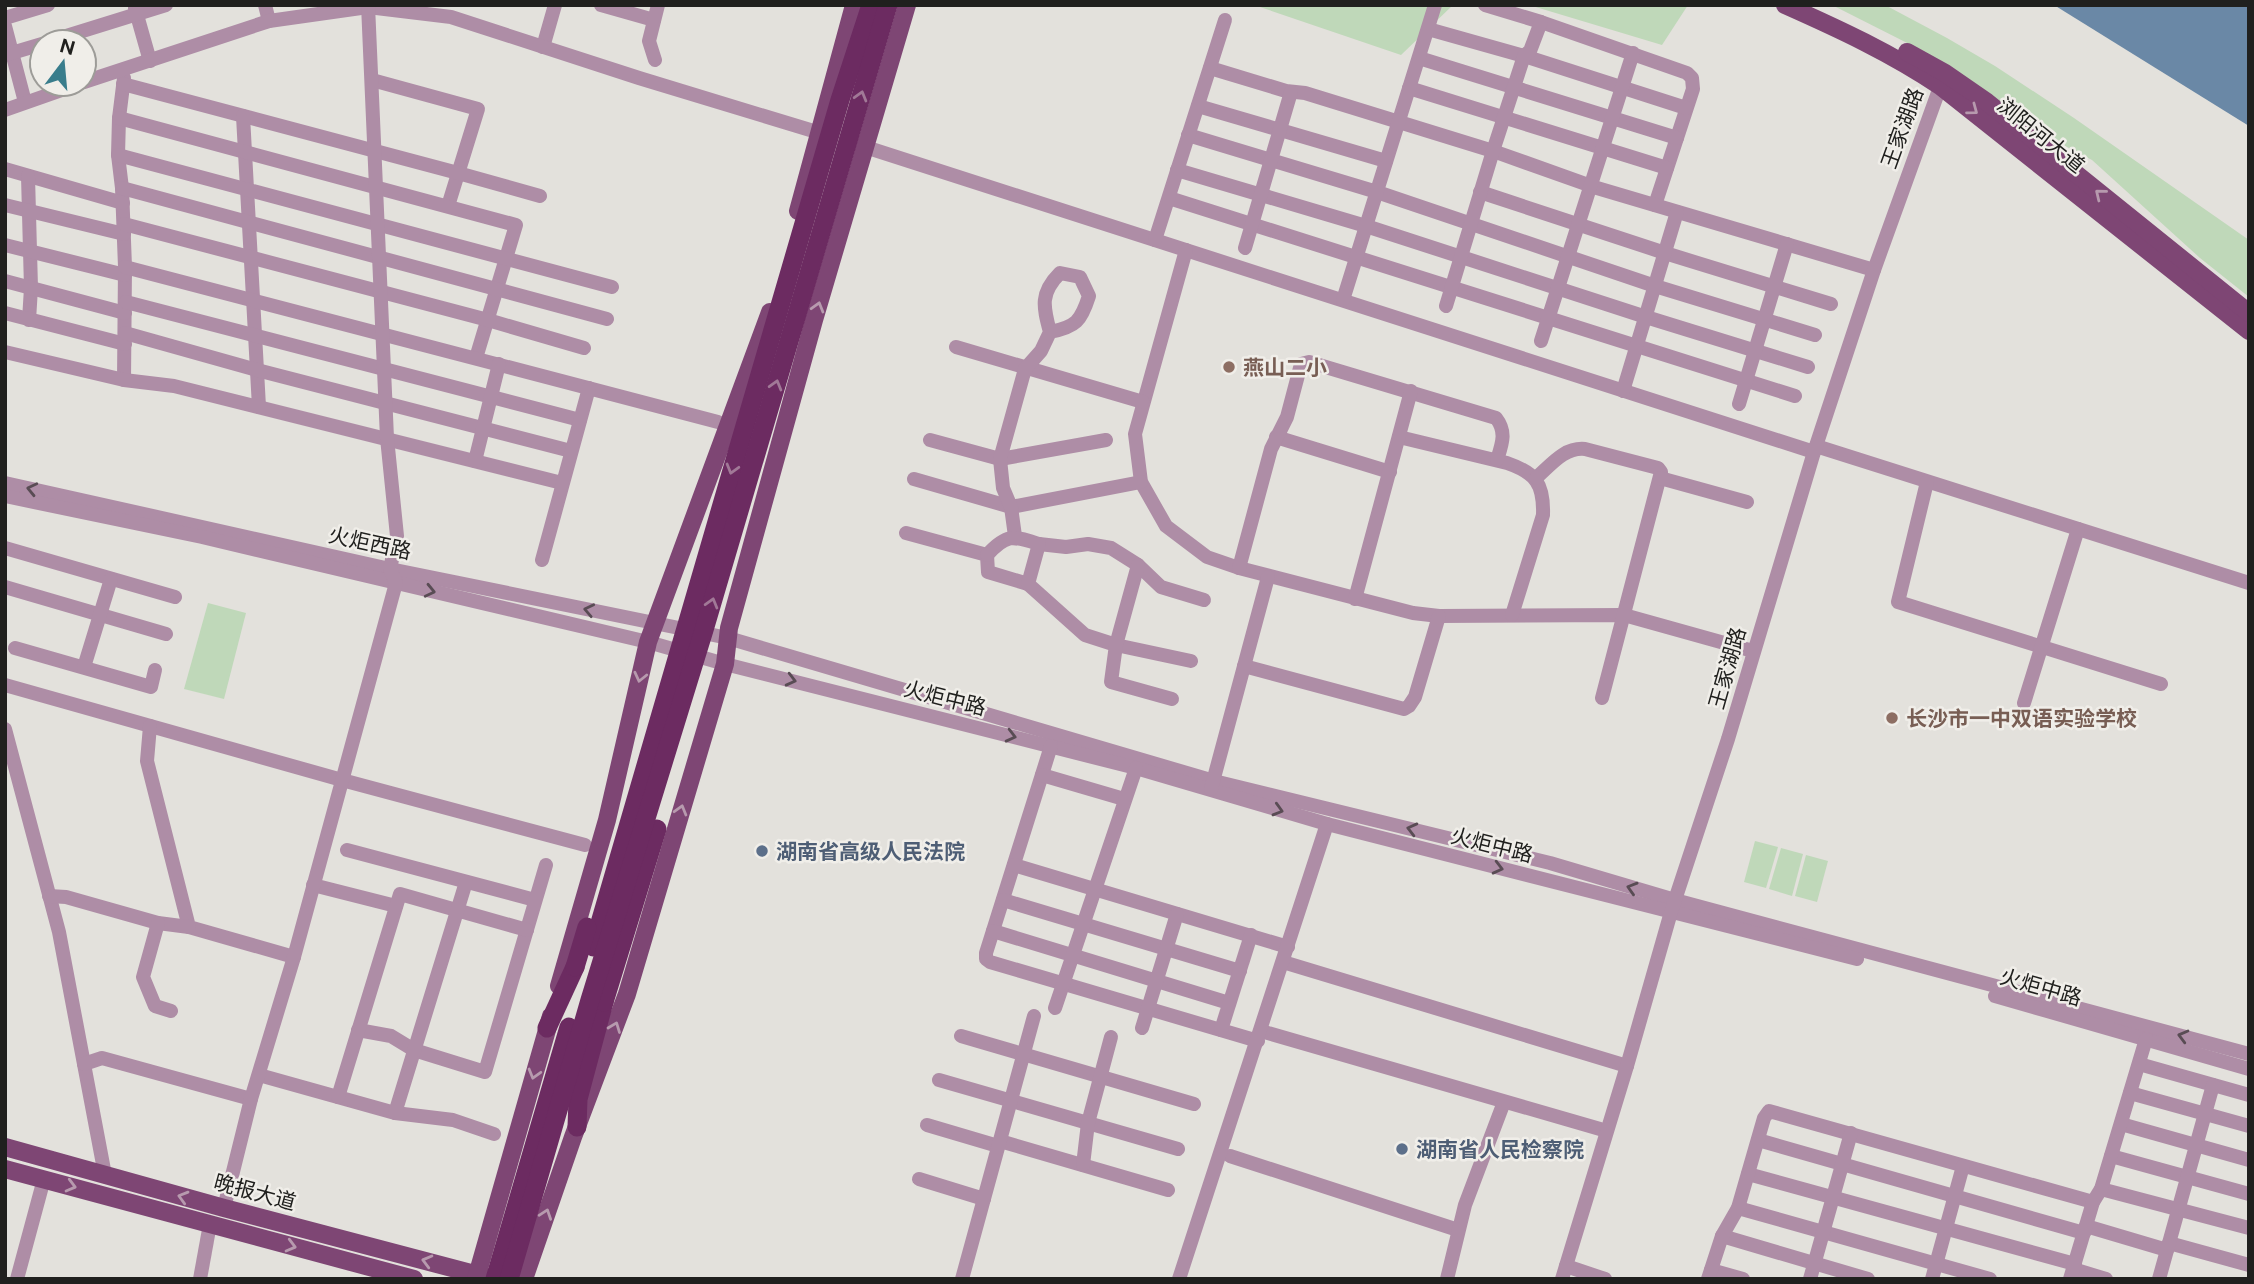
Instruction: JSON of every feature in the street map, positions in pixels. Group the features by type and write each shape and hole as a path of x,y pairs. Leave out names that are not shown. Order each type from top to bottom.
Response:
{"highway":[{"path":"509,1279 694,631 840,100 871,5"},
{"path":"485,1278 694,631 888,5"},
{"path":"547,1028 575,967 661,680 694,631"},
{"path":"577,1127 578,1098 604,1002 703,676 694,631"}],"main road":[{"path":"485,1278 547,1028 607,820 648,642 771,307 853,5"},
{"path":"524,1279 627,994 725,663 728,638 814,320 907,5"},
{"name":"浏阳河大道","path":"1785,5 1942,79 1980,116 2249,331"},
{"name":"浏阳河大道","path":"1811,5 1862,28 1942,79 1987,102 2249,313"},
{"name":"晚报大道","path":"5,1147 485,1278"},
{"name":"晚报大道","path":"5,1169 414,1279"}],"street":[{"path":"5,18 48,5"},
{"path":"86,28 135,10 166,5"},
{"path":"265,5 269,21"},
{"path":"543,47 555,5"},
{"path":"601,5 656,12 649,41 654,60"},
{"path":"1343,300 1435,5"},
{"path":"1485,5 1633,53 1687,73 1692,78 1693,89 1655,205"},
{"path":"224,1208 251,1099 294,957 342,780 393,576 397,536 387,438 368,6"},
{"path":"98,78 269,21 368,6 452,11 543,47 864,146 1623,391 1927,481 2249,583"},
{"path":"135,10 150,61"},
{"path":"1155,240 1225,20"},
{"path":"1446,306 1524,56 1530,51 1541,22"},
{"path":"5,26 9,54 25,102"},
{"path":"1428,29 1524,56 1686,108"},
{"path":"9,54 28,48"},
{"path":"1541,341 1633,53"},
{"path":"1419,58 1677,138"},
{"path":"1210,68 1291,92 1305,93 1493,151 1590,186 1874,270"},
{"path":"124,380 124,229 118,155 125,69"},
{"name":"王家湖路","path":"1564,1272 1673,906 1728,739 1815,449 1874,270 1942,79"},
{"path":"372,80 478,109 448,206"},
{"path":"123,84 540,196"},
{"path":"1409,88 1667,168"},
{"path":"1245,248 1269,159 1291,92"},
{"path":"5,110 37,98"},
{"path":"1198,106 1386,161"},
{"path":"243,116 259,407"},
{"path":"119,118 516,225 476,358"},
{"path":"1188,135 1377,192 1655,286 1815,335"},
{"path":"118,155 612,287"},
{"path":"5,169 123,203"},
{"path":"1177,170 1366,226 1808,367"},
{"path":"28,176 31,288 29,320"},
{"path":"122,188 607,319"},
{"path":"1480,192 1831,304"},
{"path":"1169,198 1795,396"},
{"path":"5,205 251,258 584,348"},
{"path":"1623,391 1677,212"},
{"path":"1739,404 1787,244"},
{"path":"5,245 253,300 718,422"},
{"path":"1186,250 1135,434 1141,482 1166,526 1207,557 1268,577 1413,613 1439,616 1624,615 1754,651"},
{"path":"5,281 256,336 580,420"},
{"path":"5,313 257,370 571,451"},
{"path":"1014,536 1011,507 1003,488 1000,458 1025,369 1041,351 1050,331"},
{"path":"956,347 1143,402"},
{"path":"5,352 124,380 174,386 562,483"},
{"path":"1239,568 1276,437 1287,417 1301,364 1309,362 1496,418 1503,427 1503,441 1497,460"},
{"path":"475,461 499,364"},
{"path":"542,560 589,388"},
{"path":"1355,599 1411,391"},
{"path":"1276,437 1390,472"},
{"path":"1399,437 1497,460 1522,468 1536,478 1543,501 1543,515 1512,615"},
{"path":"930,440 1000,458 1106,440"},
{"path":"1536,478 1574,448 1658,468 1661,472 1602,698"},
{"path":"1660,478 1747,502"},
{"path":"914,479 1011,507 1141,482"},
{"path":"1927,481 1898,602 2161,684"},
{"name":"火炬西路","path":"5,483 393,576 725,663"},
{"name":"火炬西路","path":"5,496 393,576 728,638 1212,786"},
{"path":"2024,703 2078,529"},
{"path":"906,533 987,555"},
{"path":"1191,662 1085,635 1028,584 988,572 987,555 999,542 1014,536 1039,544 1066,547 1088,544 1111,548 1139,565 1161,587 1204,600"},
{"path":"1028,584 1039,544"},
{"path":"5,548 175,597"},
{"path":"1139,565 1116,645 1111,682 1172,699"},
{"path":"1268,577 1212,786 1549,863 1673,906 2249,1054"},
{"path":"84,667 111,579"},
{"path":"5,587 166,634"},
{"path":"1244,666 1404,709 1415,697 1439,616"},
{"path":"15,648 151,687 155,670"},
{"name":"火炬中路","path":"725,663 1212,786 1328,824 1673,906 2249,1069"},
{"path":"5,685 585,845"},
{"path":"150,726 147,761 189,926"},
{"path":"5,729 59,932 105,1175"},
{"path":"1051,746 993,931 986,959 990,962 1220,1030 1259,1036 1600,1129"},
{"path":"1055,1008 1136,768"},
{"path":"1042,775 1124,799"},
{"path":"1179,1279 1328,824"},
{"path":"347,850 536,900"},
{"path":"358,1030 391,1037 414,1051 485,1072 546,865"},
{"path":"1014,865 1288,947"},
{"path":"395,1113 466,882"},
{"path":"313,885 396,906"},
{"path":"338,1097 400,894 527,930"},
{"path":"49,896 66,897 158,923 189,926 294,957"},
{"path":"1003,900 1240,971"},
{"path":"1142,1028 1177,914"},
{"path":"158,923 144,976 155,1006 171,1011"},
{"path":"993,931 1229,1003"},
{"path":"1220,1030 1251,936"},
{"path":"1283,962 1627,1066"},
{"path":"962,1279 1034,1016"},
{"path":"961,1036 1194,1104"},
{"path":"1083,1165 1088,1123 1111,1037"},
{"path":"2073,1271 2146,1039"},
{"path":"84,1064 102,1058 251,1099"},
{"path":"2139,1064 2249,1095"},
{"path":"259,1075 395,1113 453,1120 494,1134"},
{"path":"939,1080 1178,1149"},
{"path":"2165,1277 2168,1246 2213,1084"},
{"path":"2130,1093 2249,1126"},
{"path":"1447,1279 1458,1230 1504,1102"},
{"path":"1743,1279 1710,1274 1722,1236 1738,1208 1765,1114 1769,1111 2093,1202"},
{"path":"2121,1124 2249,1160"},
{"path":"928,1125 1168,1190"},
{"path":"1810,1279 1851,1133"},
{"path":"1758,1140 2085,1230 2249,1265"},
{"path":"1230,1156 1458,1230"},
{"path":"2111,1156 2249,1194"},
{"path":"1932,1279 1964,1166"},
{"path":"1748,1174 2106,1279"},
{"path":"18,1279 44,1179"},
{"path":"919,1180 984,1199"},
{"path":"2101,1189 2249,1228"},
{"path":"1738,1208 1990,1279"},
{"path":"200,1279 210,1224"},
{"path":"1722,1236 1868,1279"},
{"path":"1564,1272 1605,1279"}],"green space":[{"path":"1254,5 1453,5 1401,55"},
{"path":"1529,5 1688,5 1662,45"},
{"path":"1832,5 1885,5 1947,38 2074,118 2249,240 2249,297 2200,258 2092,160 2050,138 1921,50"},
{"path":"208,603 246,613 224,699 184,689"},
{"path":"1755,841 1778,847 1766,888 1744,882"},
{"path":"1781,848 1803,854 1792,896 1769,889"},
{"path":"1806,855 1828,861 1817,902 1795,896"}],"water":[{"path":"2054,5 2249,5 2249,126"}],"place":[{"name":"燕山二小","path":"1229,367"},
{"name":"长沙市一中双语实验学校","path":"1892,718"},
{"name":"湖南省高级人民法院","path":"762,851"},
{"name":"湖南省人民检察院","path":"1402,1149"}]}
